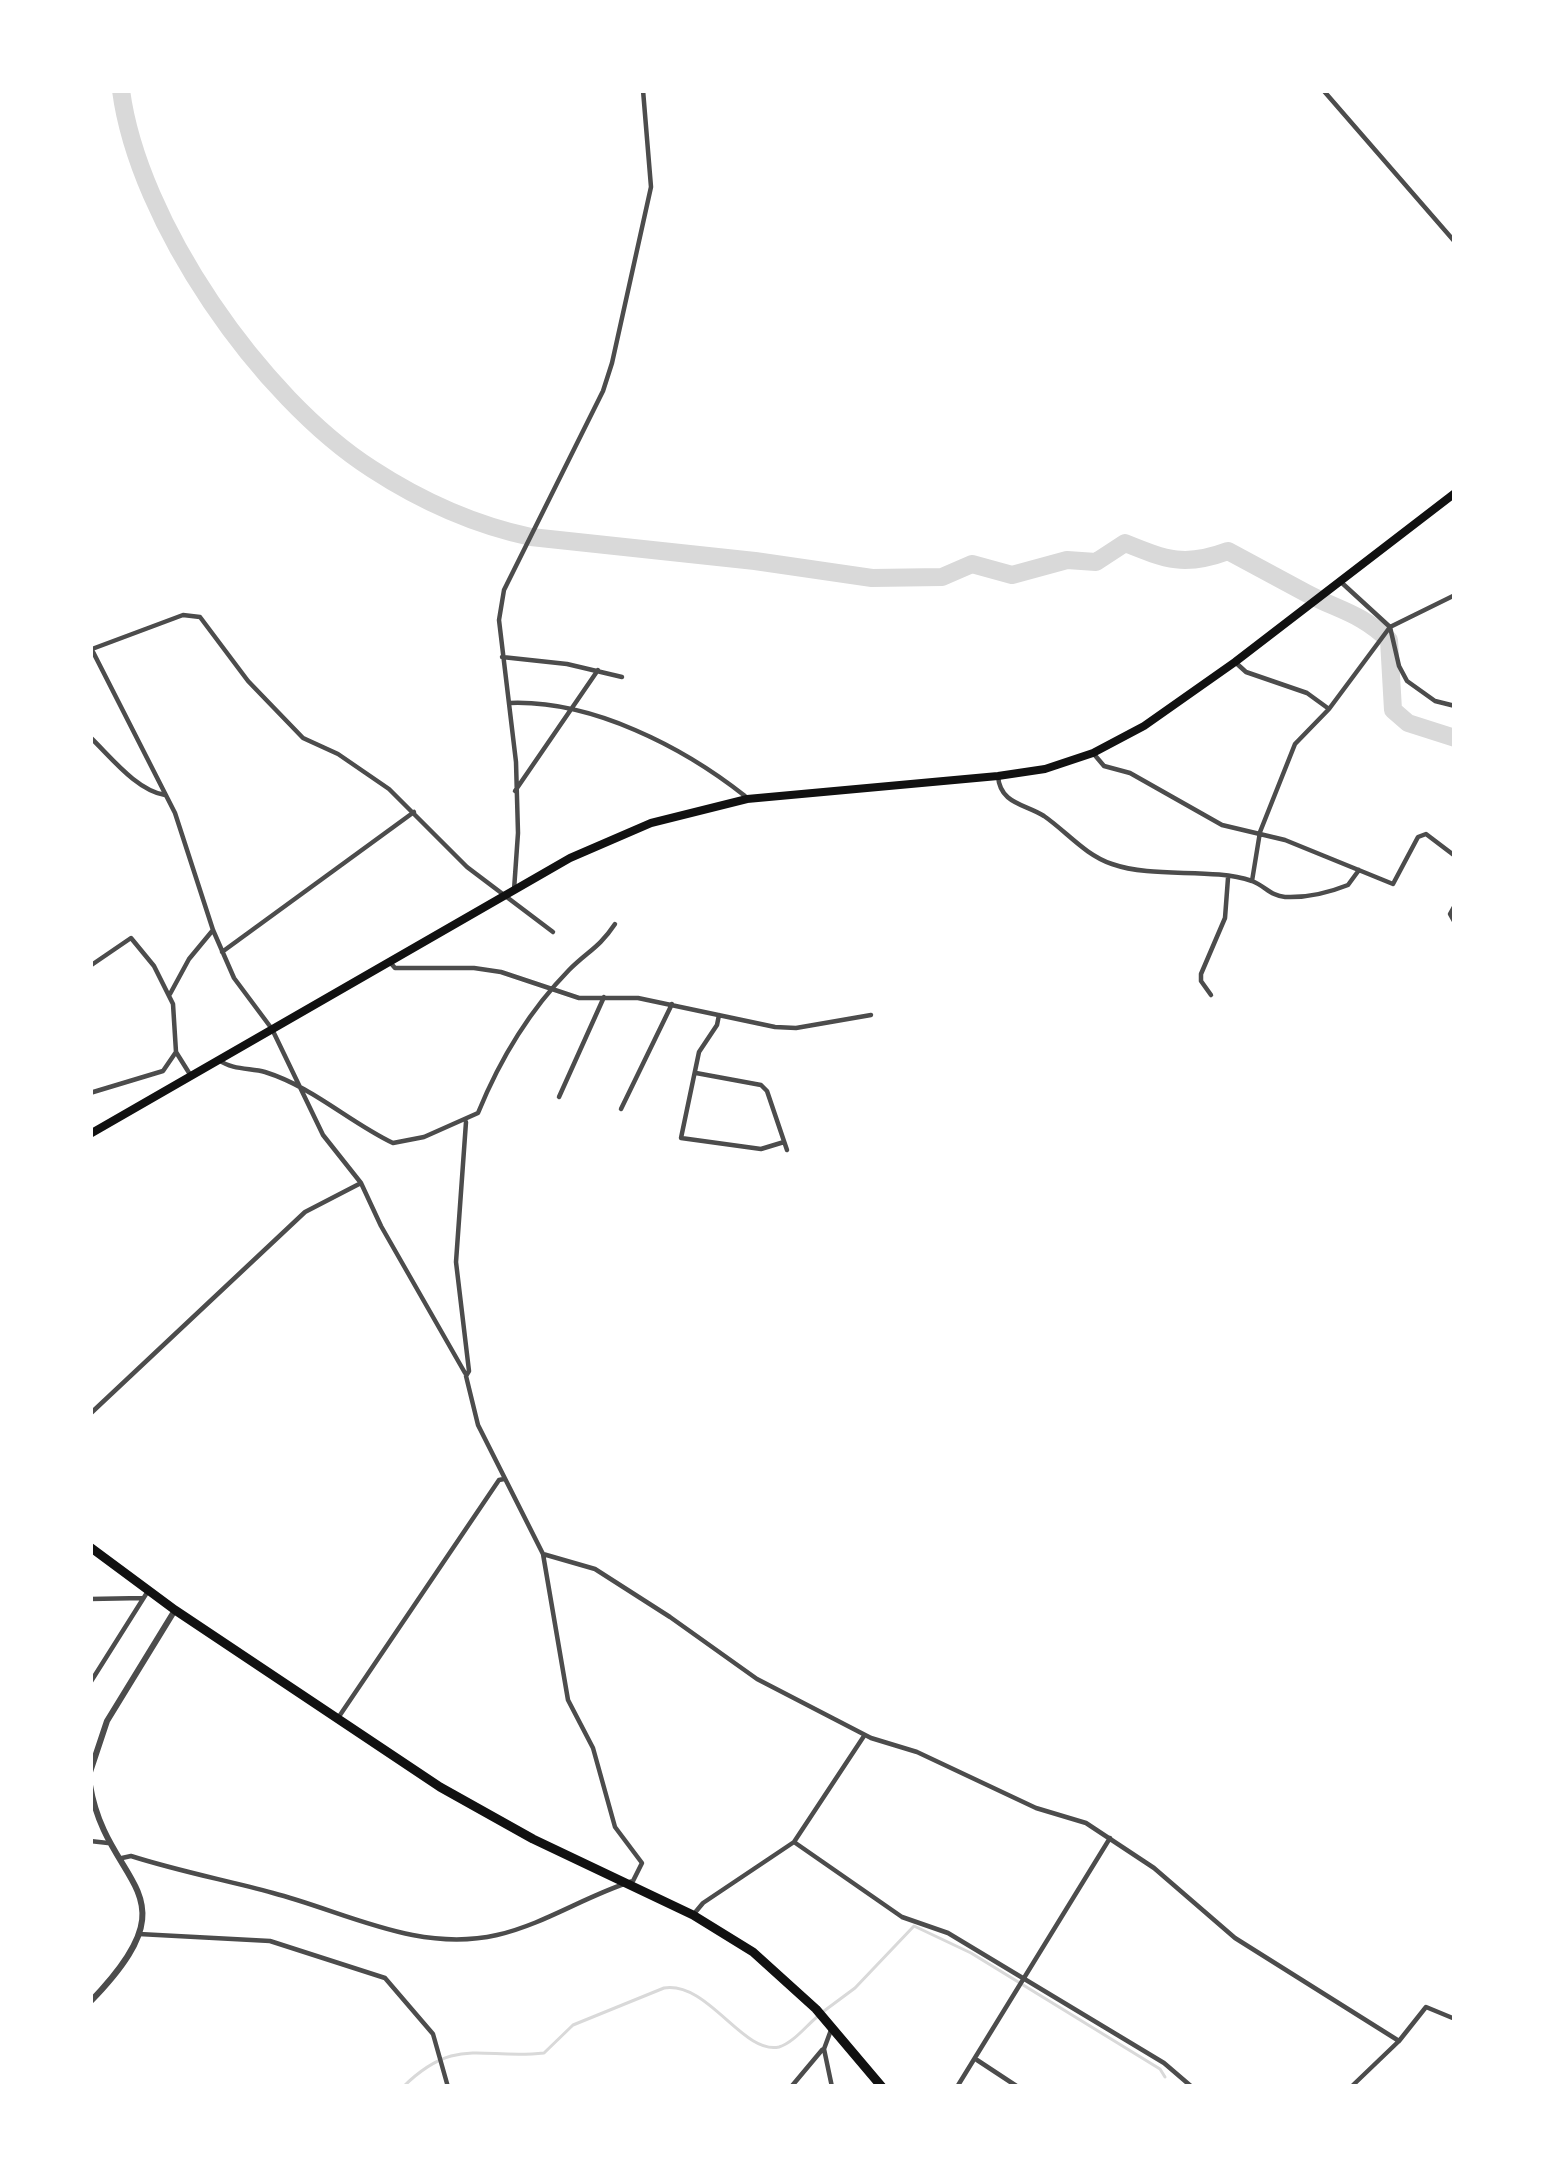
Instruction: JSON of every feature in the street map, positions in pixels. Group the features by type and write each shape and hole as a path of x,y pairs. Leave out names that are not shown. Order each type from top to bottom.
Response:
{"highway":[{"path":"90,1547 146,1594 482,1812 693,1915 753,1952 821,2015 882,2087"}],"main road":[{"path":"90,1134 509,893 605,841 651,823 747,800 1045,769 1093,753 1144,726 1297,618 1455,493"}],"street":[{"path":"509,893 518,833 515,732 499,620 504,590 613,363 651,188 644,90"},
{"path":"1325,91 1455,242"},
{"path":"1341,584 1388,629 1402,676 1435,701 1455,706"},
{"path":"1252,881 1260,832 1288,754 1329,709 1388,629 1455,595"},
{"path":"122,1858 130,1856 277,1894 372,1928 460,1938 498,1935 584,1904 633,1881 642,1863 615,1827 593,1748 568,1700 543,1554 478,1425 466,1376 361,1183 323,1135 272,1029 234,978 166,795 91,648 183,615 200,617 248,681 302,738 338,754 414,812 445,846 553,932"},
{"path":"502,657 622,677"},
{"path":"1235,662 1246,672 1300,690 1329,709"},
{"path":"515,791 598,670"},
{"path":"510,703 615,723 682,751 747,800"},
{"path":"90,737 138,782 157,795 166,795"},
{"path":"1093,753 1104,766 1130,772 1222,825 1260,832 1393,884 1418,838 1426,834 1455,856"},
{"path":"998,776 1000,790 1011,801 1046,818 1109,863 1252,881 1280,897 1318,896 1348,885 1359,870"},
{"path":"222,952 414,812"},
{"path":"1211,995 1201,974 1225,918 1228,878"},
{"path":"1455,905 1450,914 1455,923"},
{"path":"219,1060 226,1066 262,1071 298,1084 393,1143 466,1122 478,1113 509,1046 550,991 600,947 615,924"},
{"path":"168,995 213,930"},
{"path":"90,965 131,938 154,966 173,1004 176,1052 191,1076"},
{"path":"389,961 395,968 501,972 580,998 672,1004 796,1028 871,1015"},
{"path":"559,1097 604,997"},
{"path":"621,1109 672,1004"},
{"path":"696,1073 761,1085 785,1146 760,1149 681,1138 699,1052 719,1016"},
{"path":"90,1093 164,1072 176,1052"},
{"path":"466,1122 456,1262 465,1320 466,1376"},
{"path":"90,1414 305,1212 361,1183"},
{"path":"338,1718 504,1479"},
{"path":"543,1554 595,1570 757,1679 865,1735 917,1752 1004,1795 1086,1822 1154,1868 1235,1938 1399,2041"},
{"path":"90,1599 146,1594"},
{"path":"90,1683 146,1594"},
{"path":"90,1772 99,1737 175,1610"},
{"path":"90,1732 99,1737"},
{"path":"693,1915 703,1903 794,1842 865,1735"},
{"path":"90,1785 93,1803 139,1891 139,1934 124,1965 90,2002"},
{"path":"958,2087 1110,1838"},
{"path":"90,1841 113,1843"},
{"path":"794,1842 902,1917 948,1933 1023,1984 1164,2063 1192,2087"},
{"path":"139,1934 270,1941 374,1973 396,1987 433,2034 448,2087"},
{"path":"1351,2087 1426,2007 1455,2020"},
{"path":"790,2087 824,2049 833,2028"},
{"path":"824,2049 832,2087"},
{"path":"977,2060 1018,2087"}],"waterway":[{"path":"121,90 132,141 152,195 211,302 248,353 330,438 372,469 429,501 469,519 531,537 872,578 942,577 972,564 1012,575 1067,560 1096,562 1125,543 1176,559 1200,559 1228,551 1359,618 1389,640 1393,710 1408,723 1455,738"},
{"path":"824,2011 855,1988 914,1926 971,1953 1160,2069 1165,2077"},
{"path":"403,2087 454,2055 544,2053 573,2025 664,1988 695,1995 766,2046 784,2045 817,2017"}]}
